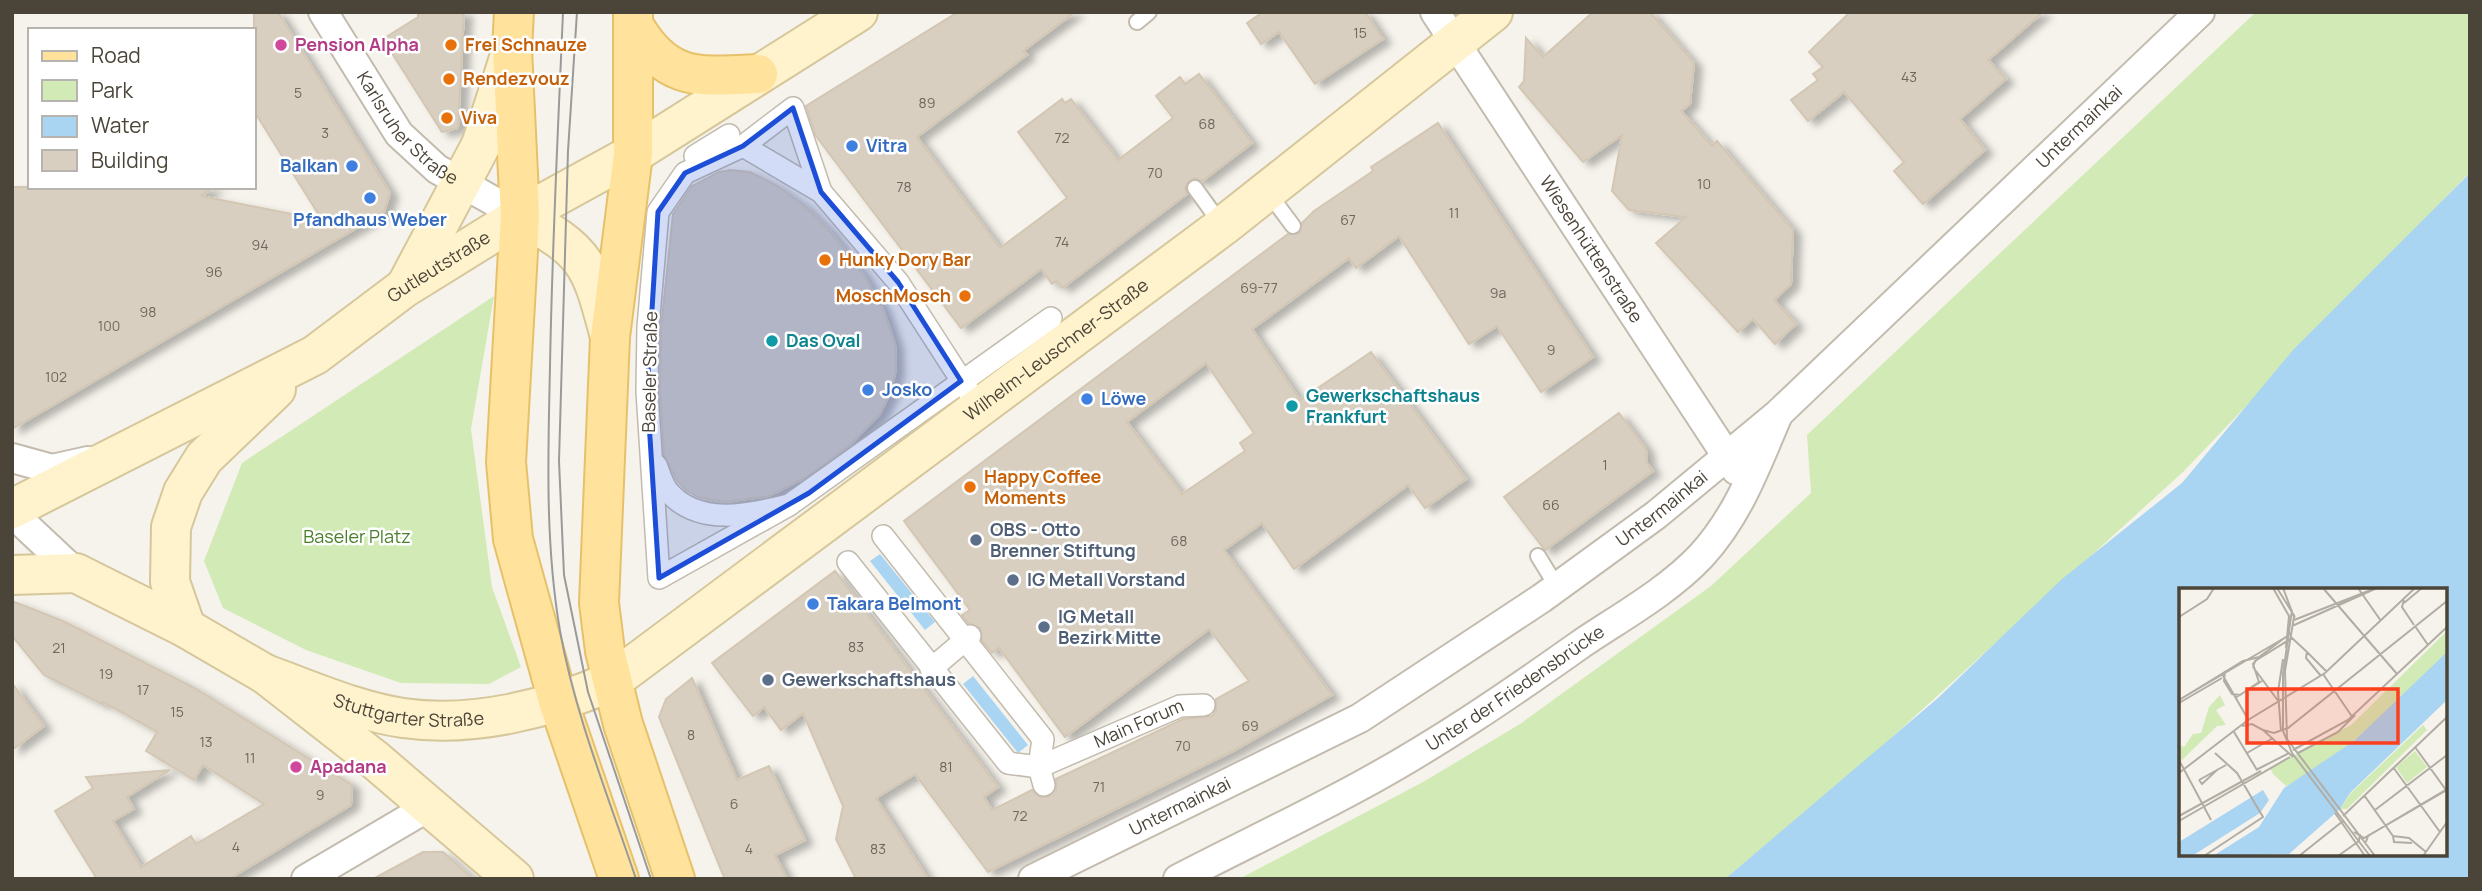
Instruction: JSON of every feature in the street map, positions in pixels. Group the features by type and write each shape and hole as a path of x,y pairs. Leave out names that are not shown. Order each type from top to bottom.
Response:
{"main road":[{"name":"Gutleutstraße","path":"12,511 111,456 315,355 404,288 520,216 633,154 858,12"},
{"name":"Wilhelm-Leuschner-Straße","path":"612,681 1223,226 1267,191 1446,27 1493,12"},
{"path":"633,18 647,48 662,62 679,71 698,75 758,74"},
{"name":"Baseler Straße","path":"610,337 633,154 633,18"},
{"path":"404,288 481,145 513,31"},
{"path":"513,31 520,216 506,462 513,539 558,701 619,879"},
{"path":"520,216 567,243 585,263 594,278 610,337 599,603 612,681 656,826 676,879"},
{"path":"186,628 170,582 171,527 183,492 204,458 234,426 315,355"},
{"name":"Stuttgarter Straße","path":"12,575 76,573 186,628 265,674 430,806"},
{"name":"Stuttgarter Straße","path":"265,674 347,704 402,718 445,721 470,719 558,701"},
{"path":"558,701 612,681"},
{"path":"430,806 514,879"}],"street":[{"name":"Karlsruher Straße","path":"323,12 400,134 437,169 520,216"},
{"name":"Untermainkai","path":"1033,879 1360,718 1557,587 1656,515 1778,414 2200,12"},
{"name":"Wiesenhüttenstraße","path":"1446,27 1748,487"},
{"path":"821,192 793,108 736,141 821,192 898,282 965,386"},
{"name":"Baseler Straße","path":"659,578 650,450 648,327 658,212 684,168 736,141"},
{"name":"Wilhelm-Leuschner-Straße","path":"659,578 789,505 965,386 1051,318"},
{"name":"Unter der Friedensbrücke","path":"1178,879 1359,787 1501,701 1664,586 1700,557 1727,524 1748,487 1778,414"},
{"name":"Wilhelm-Leuschner-Straße","path":"650,450 667,489 694,512 744,516 789,505"},
{"path":"12,458 52,468 111,456"},
{"name":"Stuttgarter Straße","path":"12,511 76,573"},
{"path":"848,562 1007,763 1041,776 1043,739 967,638 883,536"},
{"path":"931,668 967,638"},
{"name":"Main Forum","path":"1041,776 1076,751 1180,706 1204,705"},
{"name":"Main Forum","path":"1043,739 1076,751"},
{"path":"306,879 430,806"}],"lane":[{"path":"1137,22 1150,12"},
{"path":"1195,188 1223,226"},
{"path":"1267,191 1293,226"},
{"path":"1538,555 1557,587"}],"highlighted area":[{"path":"793,108 821,192 898,282 961,381 809,493 659,578 647,391 658,212 685,173 743,146"}],"green space":[{"path":"2256,12 2470,12 2470,172 2184,471 1858,768 1725,879 1239,879 1423,782 1520,724 1711,586 1811,493 1807,435"},
{"name":"Baseler Platz","path":"494,296 471,429 492,587 521,667 489,684 401,683 306,650 223,608 204,561 242,463"}],"water":[{"path":"2470,173 2470,879 1725,879 1938,698 2062,579 2182,483 2293,350"},
{"path":"880,554 935,622 925,630 870,561"},
{"path":"973,676 1028,745 1018,753 963,684"}],"building":[{"path":"254,12 278,12 390,193 384,212 12,429 12,187 212,189 201,196 322,220 256,114"},
{"path":"418,12 464,12 458,128 442,132 383,39 418,17"},
{"path":"958,12 1075,12 1023,51 1027,55 917,137 1000,248 1067,198 1018,132 1062,99 1065,103 1071,99 1118,160 1173,118 1156,96 1180,77 1185,84 1199,74 1252,143 1202,181 1195,178 1189,181 1185,188 1187,194 1062,288 1057,281 1052,284 1041,269 961,328 816,136 806,106"},
{"path":"1263,12 1365,12 1383,39 1315,84 1279,32 1261,44 1247,23"},
{"path":"1593,12 1650,12 1694,63 1690,104 1681,111 1712,146 1717,141 1793,230 1791,284 1774,300 1796,324 1775,344 1753,319 1738,332 1656,243 1686,217 1629,210 1612,191 1622,135 1583,162 1519,87 1524,81 1526,38 1543,57"},
{"path":"1850,12 2043,12 1988,60 2006,79 1960,119 1985,150 1923,204 1894,171 1904,162 1844,92 1808,121 1791,100 1818,80 1813,74 1823,67 1809,52"},
{"path":"1438,123 1593,357 1541,392 1497,326 1469,344 1399,236 1356,268 1349,258 1252,329 1300,400 1371,352 1466,479 1425,508 1408,485 1294,569 1262,523 1224,550 1332,695 1233,751 988,872 915,774 876,798 928,879 856,879 836,839 843,806 803,713 781,730 764,707 753,716 712,663 835,571 998,787 984,797 992,810 1032,790 1040,797 1048,797 1056,789 1056,779 1183,719 1212,716 1216,710 1216,699 1249,681 1209,629 1065,737 999,648 992,653 982,641 980,628 968,623 962,615 970,610 904,521 1288,234 1299,233 1302,223 1314,211 1373,171 1371,167","holes":["1206,363 1254,433 1240,443 1245,451 1182,494 1127,422"]},
{"name":"Das Oval","path":"719,172 750,172 776,185 804,205 830,231 864,275 883,309 895,344 896,370 890,394 880,414 849,446 805,478 769,496 725,502 698,497 677,481 664,455 660,391 661,328 673,214 692,186"},
{"path":"1619,413 1646,449 1647,463 1653,471 1545,550 1504,497"},
{"path":"12,601 63,621 193,687 352,785 351,805 229,879 97,879 55,811 93,788 86,777 170,770 127,797 134,809 113,821 141,867 191,836 196,844 264,804 203,765 194,780 146,751 157,732 103,702 102,704 44,675 12,636"},
{"path":"692,678 737,780 769,766 805,840 775,855 787,879 725,879 659,717 666,699"},
{"path":"12,683 44,726 12,750"},
{"path":"423,852 443,852 473,879 373,879"}],"tram line":[{"path":"563,12 549,400 552,565 560,631 574,694 636,879"},
{"path":"577,12 568,151 559,461 564,575 588,692 651,879"}],"place":[{"name":"Pension Alpha","path":"281,45"},
{"name":"Frei Schnauze","path":"451,45"},
{"name":"Rendezvouz","path":"449,79"},
{"name":"Viva","path":"447,118"},
{"name":"Vitra","path":"852,146"},
{"name":"Balkan","path":"352,166"},
{"name":"Pfandhaus Weber","path":"370,198"},
{"name":"Hunky Dory Bar","path":"825,260"},
{"name":"MoschMosch","path":"965,296"},
{"name":"Das Oval","path":"772,341"},
{"name":"Josko","path":"868,390"},
{"name":"Löwe","path":"1087,399"},
{"name":"Gewerkschaftshaus Frankfurt","path":"1292,406"},
{"name":"Happy Coffee Moments","path":"970,487"},
{"name":"OBS - Otto Brenner Stiftung","path":"976,540"},
{"name":"IG Metall Vorstand","path":"1013,580"},
{"name":"Takara Belmont","path":"813,604"},
{"name":"IG Metall Bezirk Mitte","path":"1044,627"},
{"name":"Gewerkschaftshaus","path":"768,680"},
{"name":"Apadana","path":"296,767"}]}
